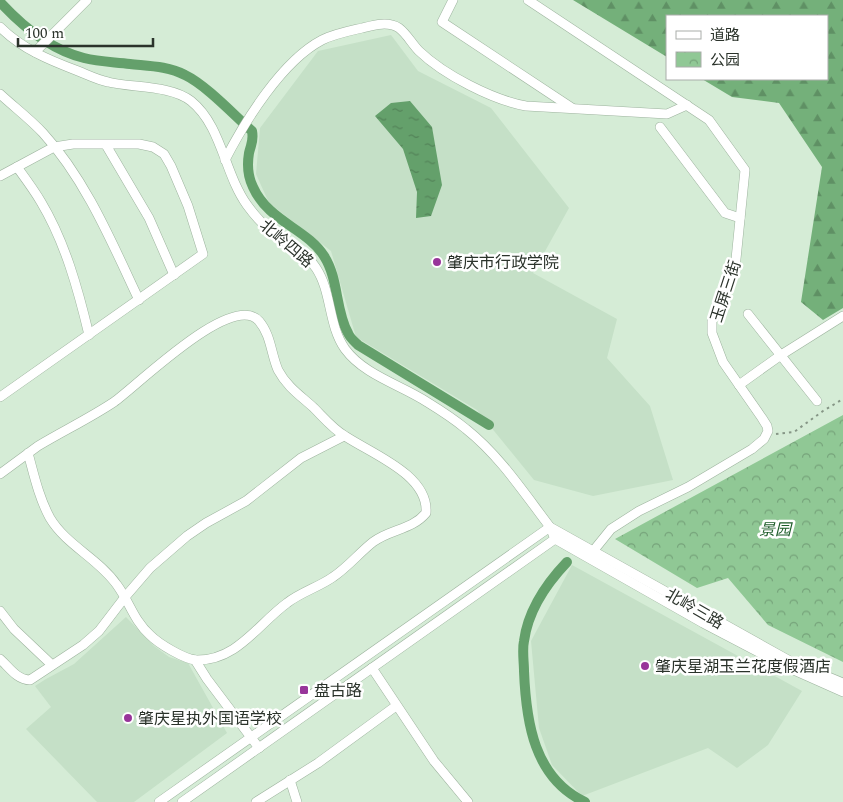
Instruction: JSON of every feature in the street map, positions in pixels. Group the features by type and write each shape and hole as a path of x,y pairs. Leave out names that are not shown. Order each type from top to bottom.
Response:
{"street":[{"path":"35,52 87,0"},
{"path":"453,0 442,22 572,108"},
{"name":"玉屏三街","path":"528,0 709,120 745,170 733,274 712,321 712,333 723,362 767,426 768,431 764,439 752,449 688,487 639,511 611,529 594,550"},
{"path":"225,160 250,117 285,70 306,50 323,40 378,24 390,24 399,28 419,51 431,60 490,96 511,103 526,106 667,114 687,105"},
{"name":"北岭四路","path":"0,27 11,38 49,60 106,82 169,91 190,101 204,115 213,131 245,202 259,220 274,234 303,253 316,267 323,282 336,335 345,350 356,361 376,374 428,402 466,429 493,453 550,527 556,538"},
{"path":"0,94 42,132 83,189 139,300"},
{"path":"660,127 725,213 740,218"},
{"path":"0,176 54,147 73,144 139,144 153,147 164,154 171,166 188,206 203,254 0,397"},
{"path":"106,145 149,218 174,275"},
{"path":"17,167 41,202 57,233 70,267 90,335"},
{"path":"748,314 818,401"},
{"path":"0,474 28,453 114,402 196,336 225,320 249,315 256,319 268,336 277,368 291,389 344,436 401,471 413,481 424,497 426,513 413,525 374,541 333,577 289,601 270,616 237,648 209,658 195,660"},
{"path":"739,385 843,316"},
{"path":"0,658 17,675 24,680 30,680 84,645 99,631 150,568 187,536 246,501 301,458 344,436"},
{"path":"28,453 44,505 54,524 116,583 125,597 132,614 150,636 195,660 259,748"},
{"path":"159,802 550,527"},
{"name":"北岭三路","path":"550,527 790,661 843,683"},
{"path":"182,802 556,538"},
{"name":"北岭三路","path":"556,538 703,623 789,668 843,692"},
{"path":"0,611 14,629 52,664"},
{"path":"413,624 420,634"},
{"path":"372,668 434,761 468,802"},
{"path":"256,802 318,763 396,706"},
{"path":"290,780 297,802"}],"path":[{"path":"771,435 794,432 843,399"}],"shaded area":[{"name":"肇庆市行政学院","path":"391,35 418,71 491,108 569,208 533,273 617,319 607,358 650,406 673,480 593,496 534,480 477,410 356,337 331,251 269,203 256,174 260,128 318,51"},
{"name":"肇庆星湖玉兰花度假酒店","path":"572,565 802,691 768,745 737,768 708,748 582,796 552,765 539,728 531,641"},
{"name":"肇庆星执外国语学校","path":"126,617 154,646 169,657 188,663 227,733 134,802 97,802 26,729 51,707 35,686 74,664"}],"green space":[{"path":"573,0 843,0 843,308 823,320 801,302 822,167 779,103 732,97 704,80 828,80 828,15 666,15 666,56"},
{"name":"景园","path":"843,415 843,662 768,625 728,578 697,588 615,539"}],"water":[{"path":"410,101 432,127 442,185 431,216 416,218 417,192 403,149 375,116 391,103"}],"waterway":[{"path":"0,2 28,29 60,49 90,59 172,70 185,75 211,93 252,131 248,171 251,183 260,199 278,217 317,247 324,256 332,274 344,324 351,338 358,345 489,425"},
{"path":"567,562 546,588 534,608 526,630 523,648 525,690 531,729 536,747 544,763 554,779 568,792 585,802"}],"place":[{"name":"肇庆市行政学院","path":"437,262"},
{"name":"肇庆星湖玉兰花度假酒店","path":"645,666"},
{"name":"盘古路","path":"304,690"},
{"name":"肇庆星执外国语学校","path":"128,718"}]}
